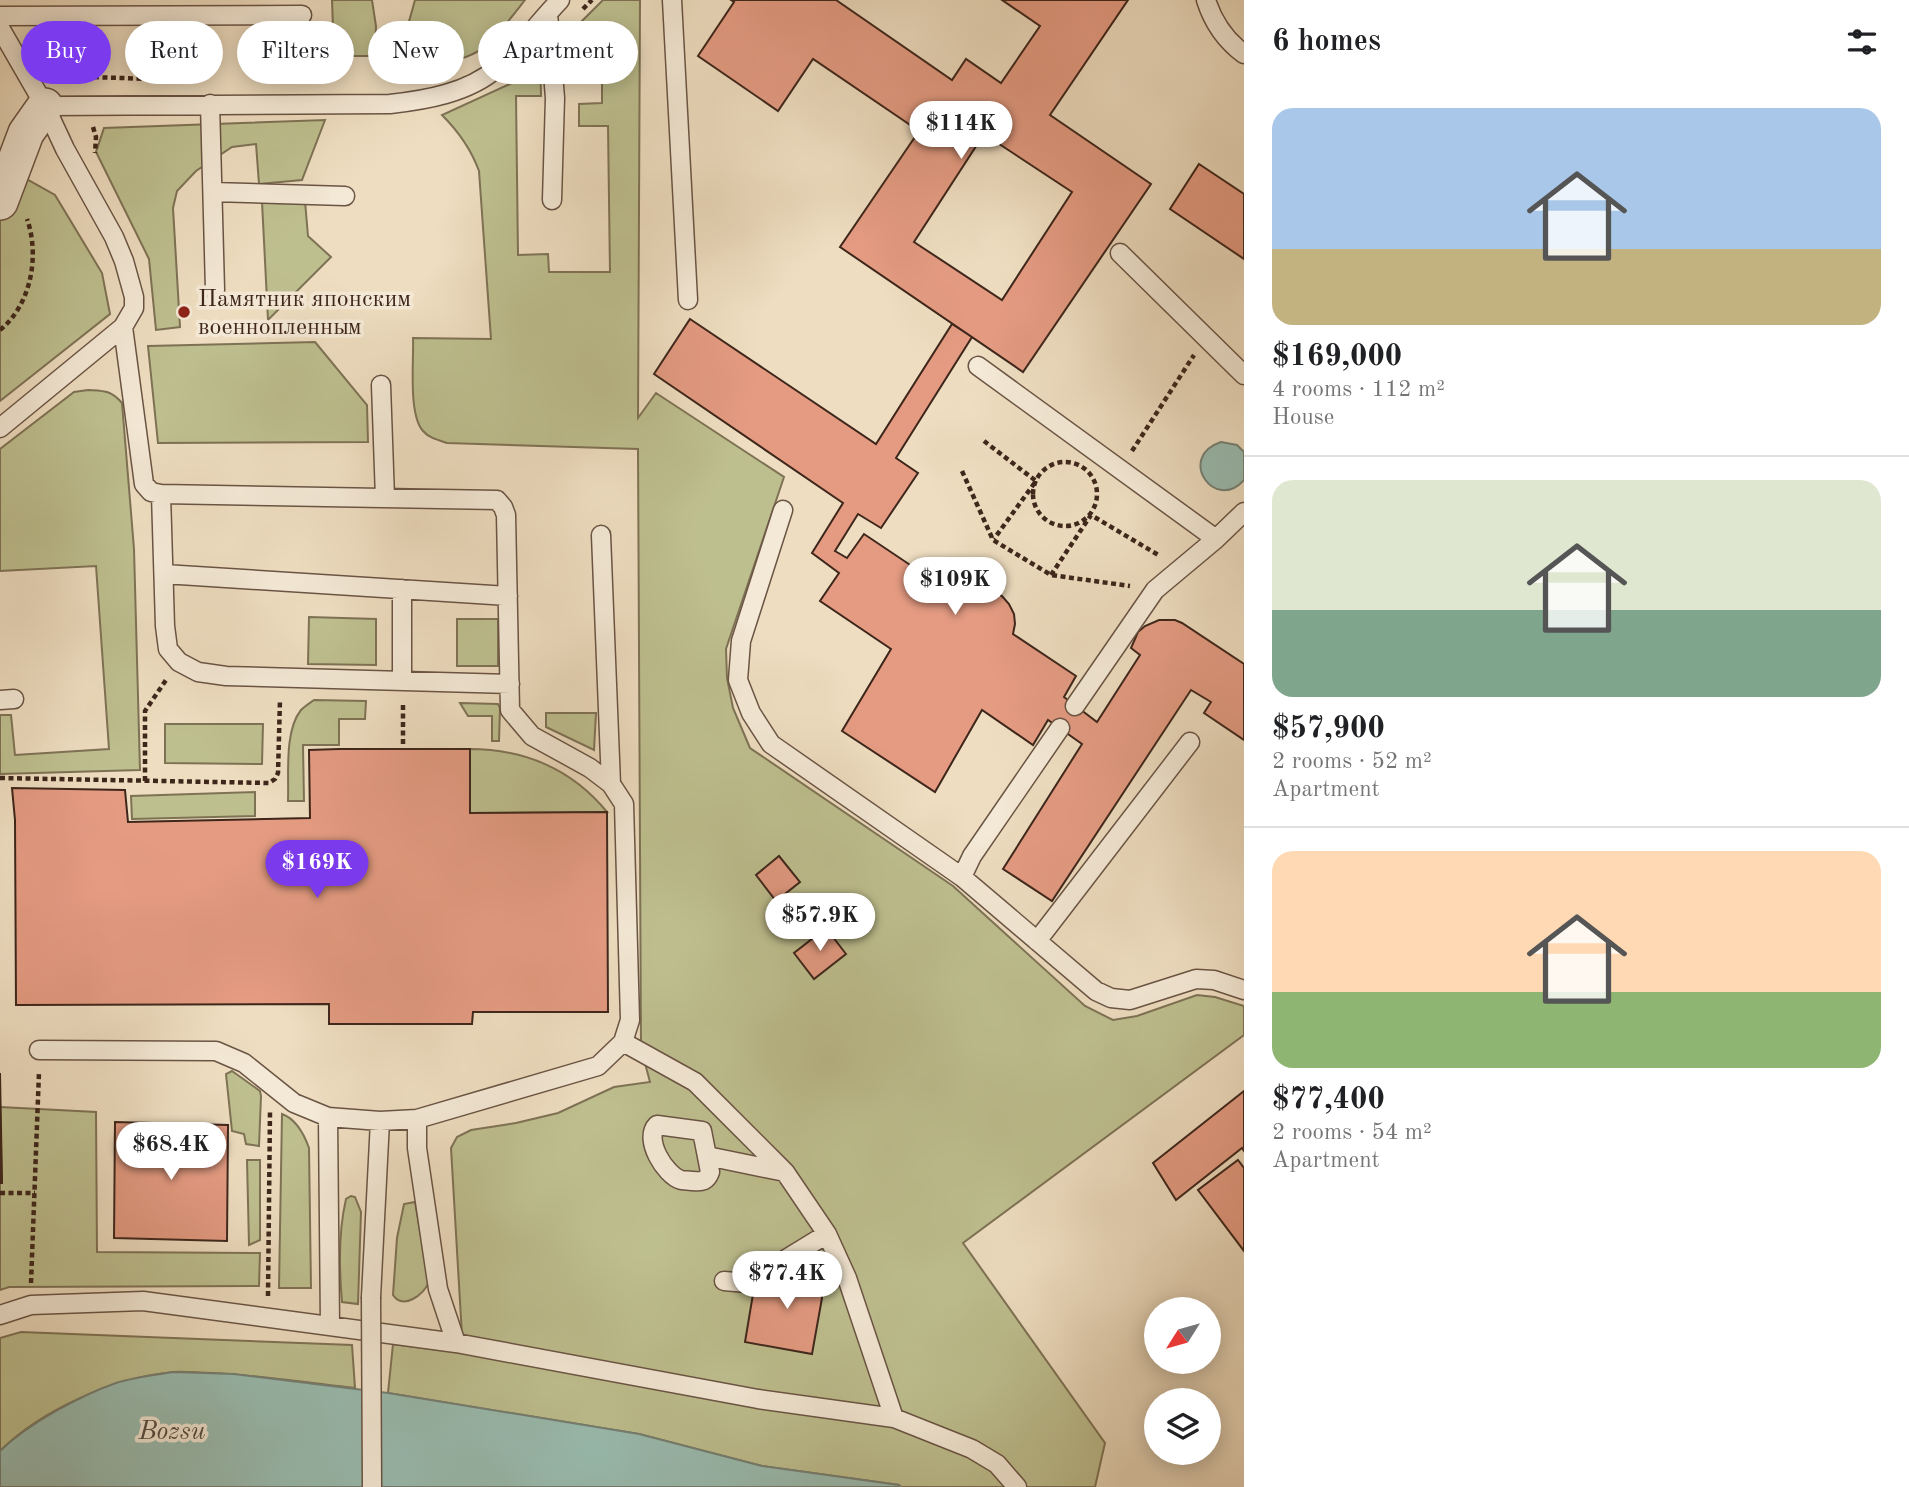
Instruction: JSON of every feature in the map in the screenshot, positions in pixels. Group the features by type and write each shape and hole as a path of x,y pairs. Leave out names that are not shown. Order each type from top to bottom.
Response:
{"street":[{"path":"12,206 26,133 51,91"}],"lane":[{"path":"672,0 688,300"},
{"path":"1206,0 1212,17 1231,44 1244,54"},
{"path":"51,91 210,104 390,104 420,100 451,92 480,79 496,68 554,6"},
{"path":"0,16 302,15"},
{"path":"0,28 51,91 65,149 114,237 129,272 134,297 134,308 123,327 0,428"},
{"path":"552,200 554,84"},
{"path":"210,104 215,290"},
{"path":"213,192 345,197"},
{"path":"1120,253 1244,375"},
{"path":"39,1050 216,1051 244,1063 294,1103 328,1117 380,1121 417,1119 598,1066 623,1042 630,1020 624,804 611,784 590,768 532,736 510,709 506,515 501,503 497,500 151,492 144,484 123,327"},
{"path":"978,366 1216,538"},
{"path":"381,385 385,498"},
{"path":"161,494 165,625 168,649 179,662 198,672 226,676 510,684"},
{"path":"783,510 741,641 738,680 751,713 771,744 962,877 1096,991 1111,998 1130,1000 1196,979 1244,990"},
{"path":"1075,706 1155,590 1244,512"},
{"path":"601,536 611,784"},
{"path":"164,574 508,596"},
{"path":"402,589 402,681"},
{"path":"962,877 972,856 1060,728"},
{"path":"1037,941 1190,742"},
{"path":"623,1042 695,1082 785,1172 827,1234 847,1279 894,1418"},
{"path":"328,1117 330,1326"},
{"path":"417,1119 416,1148 438,1289 456,1343"},
{"path":"372,1487 371,1297 380,1121"},
{"path":"707,1156 785,1172"},
{"path":"724,1281 747,1283 827,1234"},
{"path":"0,1315 31,1305 143,1301 456,1343 758,1399 894,1418 972,1449 997,1464 1017,1487"}],"path":[{"path":"572,21 592,0"},
{"path":"51,91 125,82"},
{"path":"92,122 96,138 94,156"},
{"path":"0,330 9,323 27,292 34,258 29,226 12,206"},
{"path":"1120,469 1206,337"},
{"path":"984,441 1036,481"},
{"path":"993,540 1043,470 1054,464 1067,462 1079,465 1090,472 1098,496 1091,515 1051,575"},
{"path":"962,471 993,540 1051,575 1155,590"},
{"path":"1036,481 1033,493 1035,505 1041,516 1051,524 1063,527 1076,525 1091,515"},
{"path":"1091,515 1180,568"},
{"path":"145,781 145,711 179,662"},
{"path":"0,778 269,783 278,773 281,677"},
{"path":"403,714 403,746"},
{"path":"31,1305 39,1050"},
{"path":"268,1318 270,1084"},
{"path":"0,1193 35,1193"}],"green space":[{"path":"332,0 372,0 375,21 368,21 368,56 354,56 354,21 333,21"},
{"path":"415,0 525,0 508,21 478,21 478,51 464,58 464,21 409,21"},
{"path":"603,0 640,0 638,418 656,393 784,477 726,649 727,678 733,708 750,748 953,886 1085,1006 1113,1020 1137,1016 1197,995 1215,997 1244,1006 1244,1035 963,1243 1105,1443 1095,1487 901,1487 762,1466 639,1434 388,1393 393,1344 463,1353 451,1148 457,1137 471,1130 558,1113 614,1087 650,1082 641,1048 638,449 447,443 431,437 418,423 413,387 413,338 491,339 479,171 464,141 442,115 510,84 541,84 541,96 516,96 518,255 548,254 549,272 610,272 608,126 579,126 579,104 602,103 602,84 638,84 638,21 582,21"},
{"path":"325,120 302,180 259,184 256,144 232,147 196,171 177,191 173,208 180,327 156,330 149,259 96,152 104,128"},
{"path":"0,164 55,195 102,273 110,314 0,401"},
{"path":"305,201 308,236 331,257 268,320 262,202"},
{"path":"315,342 367,405 368,442 158,443 148,346"},
{"path":"74,392 107,392 122,403 134,549 140,770 0,774 0,715 11,715 15,755 109,749 96,566 0,571 0,449"},
{"path":"309,617 376,619 376,665 308,664"},
{"path":"457,619 498,619 498,666 457,666"},
{"path":"314,700 366,701 365,719 339,719 339,745 303,745 304,801 288,801 288,754 292,729 301,710"},
{"path":"460,703 498,704 499,741 492,741 492,716 468,716"},
{"path":"546,713 596,713 594,750 546,727"},
{"path":"165,724 263,724 262,764 165,763"},
{"path":"470,749 509,753 546,764 578,784 607,812 470,813"},
{"path":"255,792 255,816 132,819 131,796"},
{"path":"232,1071 260,1091 259,1146 246,1144 244,1134 232,1131 226,1074"},
{"path":"0,1107 96,1112 97,1252 260,1253 259,1286 9,1287 0,1290"},
{"path":"282,1114 299,1128 309,1148 311,1288 279,1288"},
{"path":"247,1160 260,1160 260,1240 249,1245"},
{"path":"355,1197 361,1212 358,1304 342,1302 341,1289 342,1225 346,1199"},
{"path":"415,1202 429,1282 418,1296 402,1301 393,1295 397,1238 404,1204"},
{"path":"21,1332 352,1345 355,1388 229,1374 178,1372 150,1375 104,1389 58,1409 17,1436 0,1451 0,1338"}],"water":[{"path":"1221,442 1237,445 1244,452 1244,480 1233,488 1222,490 1205,479 1201,469 1202,459 1208,449"},
{"name":"Bozsu","path":"174,1372 234,1374 388,1393 639,1434 762,1466 901,1487 0,1487 0,1451 39,1421 86,1395 116,1383"}],"building":[{"path":"731,0 836,0 952,80 966,59 1001,83 1040,26 1002,0 1128,0 1050,115 1151,184 1023,372 840,247 919,131 813,59 778,111 698,56 734,2","holes":["984,134 1072,192 1002,300 914,242"]},
{"path":"1199,164 1244,194 1244,259 1170,209"},
{"path":"690,319 876,444 952,324 972,337 896,458 918,473 881,528 858,514 835,551 847,558 864,534 958,597 980,589 1002,596 1014,614 1013,634 1076,676 1064,697 1097,722 1140,655 1131,648 1138,632 1159,620 1182,623 1244,664 1244,740 1204,713 1211,702 1191,690 1052,901 1003,869 1082,744 1048,720 1033,745 982,710 935,792 842,731 891,649 820,601 839,573 812,553 843,503 654,374"},
{"path":"470,749 470,813 607,812 608,1012 473,1012 472,1024 329,1024 329,1004 16,1005 15,820 12,788 125,790 128,822 310,818 309,750"},
{"path":"779,856 800,882 776,901 756,875"},
{"path":"826,928 846,954 814,979 794,953"},
{"path":"0,1073 2,1183 0,1183"},
{"path":"1244,1091 1244,1151 1242,1148 1176,1200 1153,1163"},
{"path":"115,1122 228,1125 227,1241 114,1238"},
{"path":"1238,1160 1244,1168 1244,1251 1198,1190"},
{"path":"812,1256 822,1298 812,1354 745,1342 753,1294"}],"place":[{"name":"Памятник японским военнопленным","path":"184,312"}]}
